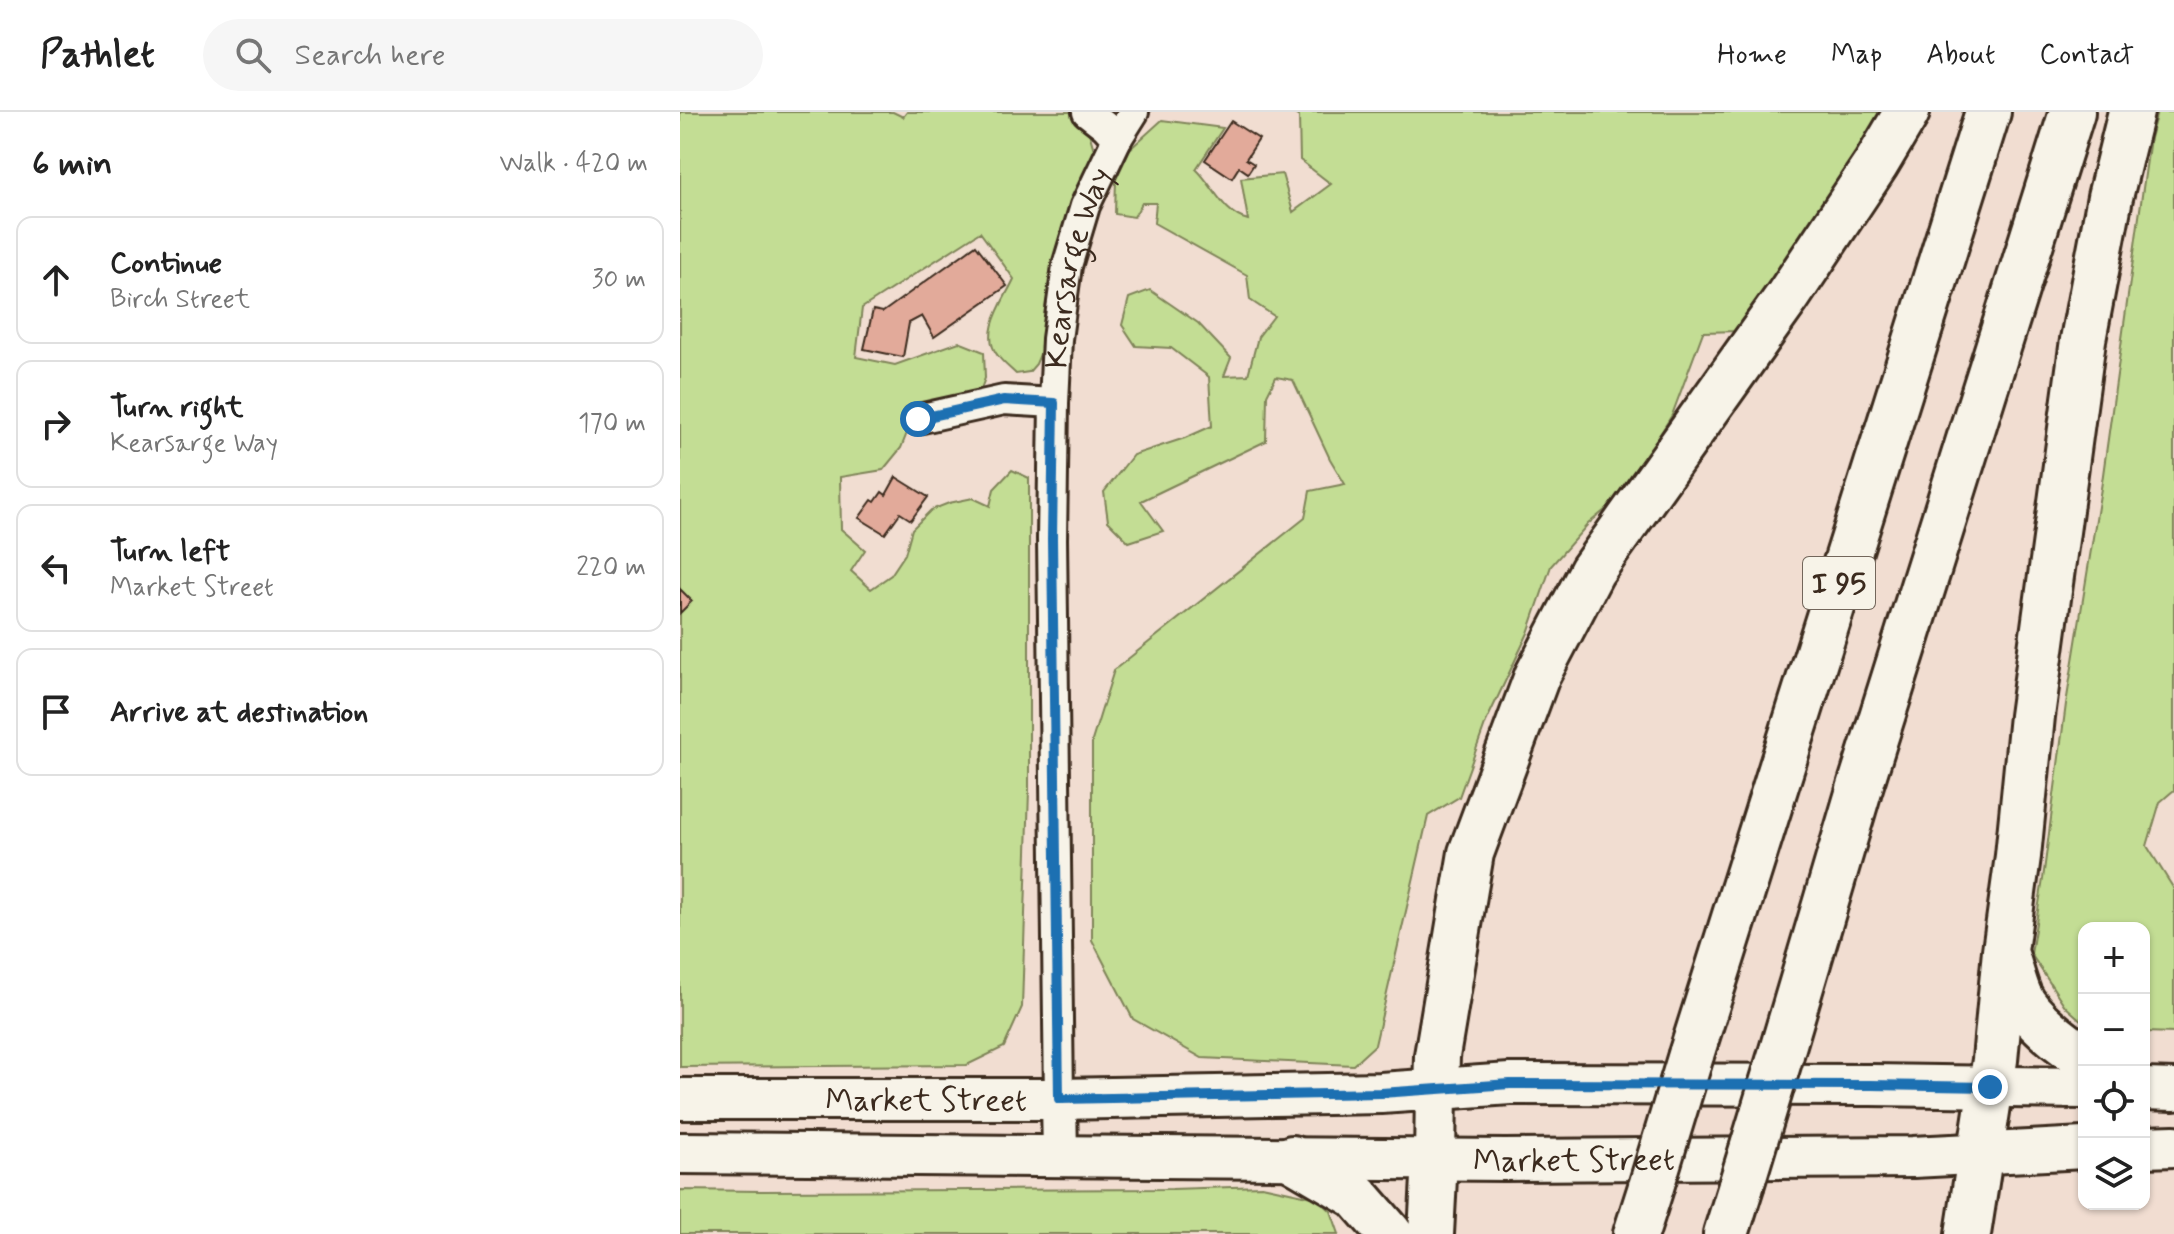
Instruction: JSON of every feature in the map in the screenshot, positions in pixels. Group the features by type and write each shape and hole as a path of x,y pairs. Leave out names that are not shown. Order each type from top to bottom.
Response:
{"highway":[{"path":"1436,1090 1437,1056 1471,853 1537,676 1592,571 1788,296 1907,112"},
{"name":"I 95","path":"1636,1234 1988,112"},
{"name":"I 95","path":"1726,1234 1859,790 2072,112"},
{"path":"1968,1234 1990,1087 2032,716 2083,340 2110,197 2131,112"},
{"path":"2005,951 2020,998 2041,1023 2078,1053"},
{"path":"1292,1158 1357,1196 1390,1234"},
{"path":"1431,1234 1435,1159"}],"main road":[{"name":"Market Street","path":"680,1099 1059,1099 1381,1093 1510,1084 2078,1088"},
{"path":"2150,1089 2174,1090"},
{"path":"1435,1159 1436,1090"},
{"path":"2150,1147 2174,1146"},
{"name":"Market Street","path":"680,1153 1435,1159 1913,1157 2078,1148"}],"street":[{"path":"1087,112 1117,139"},
{"name":"Kearsarge Way","path":"1060,1156 1052,539 1057,339 1067,266 1085,206 1117,139 1134,112"},
{"path":"918,419 1004,400 1054,403"}],"green space":[{"path":"680,112 893,112 903,117 907,112 1073,112 1086,122 1096,157 1057,246 1041,352 1036,364 1029,372 1016,374 1000,359 993,347 991,337 995,317 1014,279 980,232 862,308 856,357 895,365 959,342 984,352 985,378 977,400 909,428 901,448 883,470 840,477 841,529 865,550 851,571 871,589 891,575 905,554 912,529 931,510 973,498 990,506 994,489 1012,470 1029,478 1029,790 1022,1007 1004,1047 967,1065 680,1067"},
{"path":"1292,112 1893,112 1739,331 1703,332 1672,415 1622,496 1588,524 1551,566 1528,633 1486,722 1459,797 1428,816 1375,1045 1353,1065 1202,1058 1133,1019 1092,940 1092,741 1114,670 1305,518 1310,491 1345,484 1293,380 1276,377 1267,395 1266,441 1141,501 1163,531 1129,542 1108,521 1104,492 1133,455 1212,426 1209,377 1171,348 1136,346 1122,325 1129,298 1150,290 1198,323 1231,358 1224,376 1248,375 1258,337 1274,316 1250,300 1247,275 1154,223 1156,203 1142,203 1134,217 1115,214 1116,179 1130,149 1162,120 1223,128 1196,169 1219,199 1232,212 1248,220 1241,178 1282,174 1293,212 1331,184 1300,160 1299,117"},
{"path":"2157,112 2174,112 2174,790 2160,802 2147,846 2174,889 2174,1033 2150,1032 2150,922 2078,922 2078,1018 2065,1006 2031,954 2150,138"},
{"path":"1262,1186 1317,1198 1331,1211 1339,1234 680,1234 680,1190"}],"building":[{"path":"1231,121 1259,139 1246,159 1254,164 1248,173 1239,167 1232,178 1205,160"},
{"path":"976,245 1007,286 934,337 922,316 909,323 903,357 864,349 873,310 883,312"},
{"path":"896,477 928,497 911,520 900,513 885,534 859,518 872,500 875,502 882,492 886,495"},
{"path":"680,589 692,601 680,613"}],"route":[{"path":"918,419 1004,400 1054,403 1052,539 1059,1099 1381,1093 1510,1084 1990,1087"}]}
